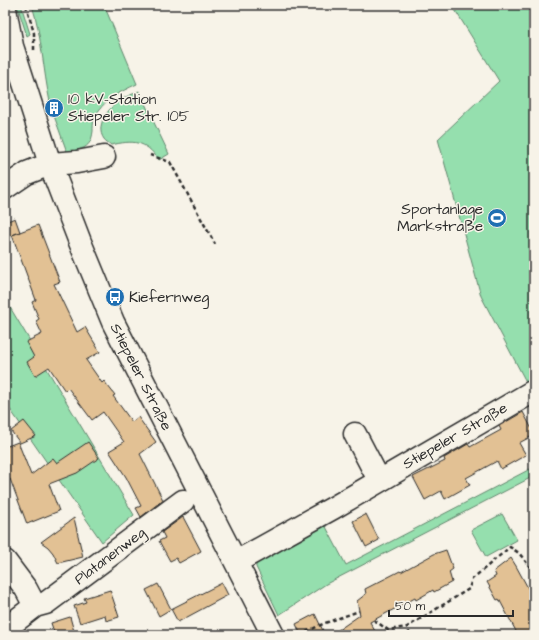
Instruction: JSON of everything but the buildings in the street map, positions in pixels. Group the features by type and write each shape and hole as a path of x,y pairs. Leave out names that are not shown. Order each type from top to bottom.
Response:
{"street":[{"name":"Stiepeler Straße","path":"5,9 9,40 50,164 113,322 273,635"},
{"path":"5,188 27,174 50,164 77,162 104,157"},
{"name":"Stiepeler Straße","path":"236,562 532,392"},
{"path":"355,434 379,480"},
{"name":"Platanenweg","path":"5,629 35,606 46,603 183,502"},
{"path":"5,561 26,589 35,606"}],"path":[{"path":"26,5 34,33"},
{"path":"150,155 170,162 215,244"},
{"path":"374,620 388,630 407,628 469,589 472,579 510,547 519,553 534,572"},
{"path":"300,635 325,622 359,611"},
{"path":"407,628 410,635"}],"green space":[{"path":"17,5 21,5 30,34 27,36"},
{"path":"32,5 104,5 137,84 112,97 97,112 93,124 92,137 88,145 81,149 67,152 53,113 60,111 57,100 50,102 38,29"},
{"name":"Sportanlage Markstraße","path":"452,5 534,5 534,397 481,296 438,139 499,81"},
{"path":"139,91 169,154 159,160 154,153 143,145 126,142 111,145 101,134 102,122 108,111 117,102"},
{"path":"5,304 8,304 134,515 102,542 5,402"},
{"path":"534,467 534,476 326,584 279,615 256,567 256,562 324,523 346,565"},
{"path":"502,514 517,540 486,557 471,530"}],"place":[{"name":"10 kV-Station Stiepeler Str. 105","path":"54,108"},
{"name":"Sportanlage Markstraße","path":"497,218"},
{"name":"Kiefernweg","path":"115,297"}]}
